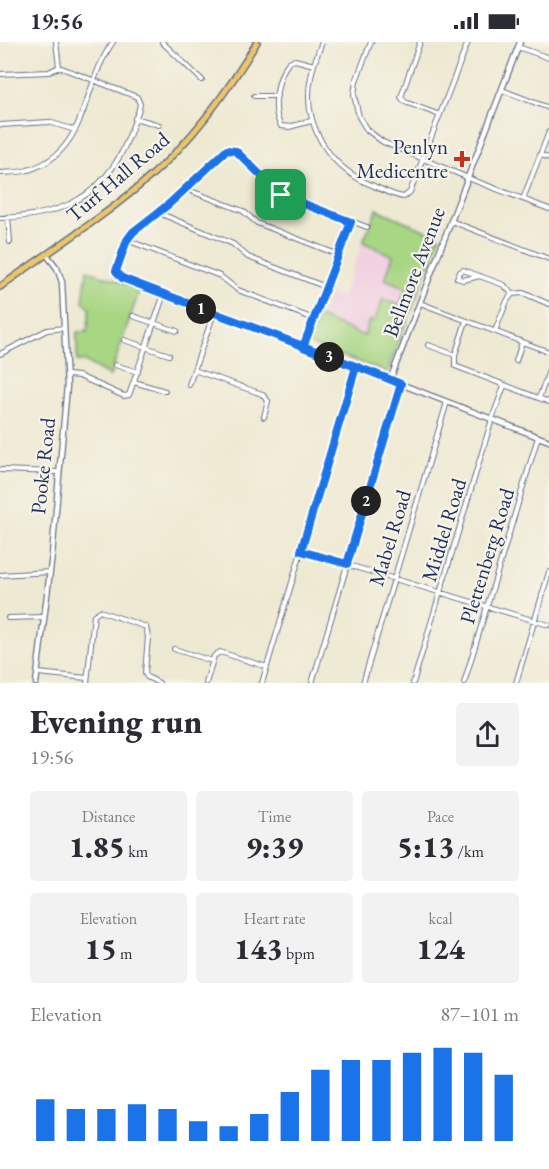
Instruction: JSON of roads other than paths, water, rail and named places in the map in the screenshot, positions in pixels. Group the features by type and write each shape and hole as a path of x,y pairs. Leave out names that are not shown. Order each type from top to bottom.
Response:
{"main road":[{"name":"Turf Hall Road","path":"0,287 115,206 169,159 209,115 232,84 257,42"}],"street":[{"path":"56,42 59,67"},
{"path":"0,173 26,171 46,164 70,142 94,80 113,42"},
{"path":"162,42 202,80"},
{"path":"322,42 309,90 311,121 325,150 342,169 360,181 400,197 409,195 468,42"},
{"path":"371,42 355,87 354,101 359,117 368,130 378,139 468,178 549,209"},
{"path":"420,42 401,92 401,98 405,102 440,115"},
{"path":"519,44 549,58"},
{"name":"Bellmore Avenue","path":"390,380 519,44"},
{"path":"311,121 289,127 281,126 278,120 277,96 278,84 288,63 293,60 314,65"},
{"path":"0,74 53,71 59,67"},
{"path":"0,218 47,213 70,205 102,182 124,149 140,104 137,97 59,67"},
{"path":"502,90 549,108"},
{"path":"254,96 277,96"},
{"path":"135,118 159,125"},
{"path":"0,125 49,122 75,130"},
{"path":"523,199 549,132"},
{"path":"367,227 281,195 233,150 225,151 159,213 133,232 127,240 117,274 122,278 549,441"},
{"path":"541,155 549,158"},
{"path":"186,189 247,213 257,223 339,255"},
{"path":"159,213 233,244 248,257 326,287"},
{"path":"8,217 10,242"},
{"path":"451,221 549,259"},
{"path":"303,347 351,222"},
{"path":"127,240 220,276 238,290 314,319"},
{"name":"Pooke Road","path":"36,683 50,573 67,375 61,277 47,255"},
{"path":"480,276 463,280 457,278 462,270 480,276 506,286 512,294"},
{"path":"495,331 512,294 523,293 549,304"},
{"path":"67,375 85,378 126,396 130,394 164,294"},
{"path":"420,303 549,352"},
{"path":"189,385 214,313"},
{"path":"133,316 177,331"},
{"path":"466,321 455,355 454,363 457,367 549,402"},
{"path":"0,354 47,330 64,328"},
{"path":"124,340 169,355"},
{"path":"516,361 522,342"},
{"path":"428,345 455,355"},
{"path":"115,365 138,372"},
{"path":"262,683 356,367"},
{"path":"194,370 262,394 268,401 264,417"},
{"path":"539,398 549,371"},
{"path":"134,382 165,392"},
{"path":"312,683 401,384"},
{"name":"Middel Road","path":"413,683 492,419 504,386"},
{"name":"Mabel Road","path":"363,683 447,402"},
{"name":"Plettenberg Road","path":"464,683 538,437"},
{"path":"0,470 58,472"},
{"path":"301,551 549,625"},
{"path":"516,683 549,572"},
{"path":"0,575 50,573"},
{"path":"38,673 87,681 94,615 96,612 104,611 146,627 148,637 145,673 147,677 159,683"},
{"path":"8,618 44,616"},
{"path":"174,649 212,661"},
{"path":"206,683 217,652 224,652 267,667"}],"place":[{"name":"Penlyn Medicentre","path":"462,159"}]}
